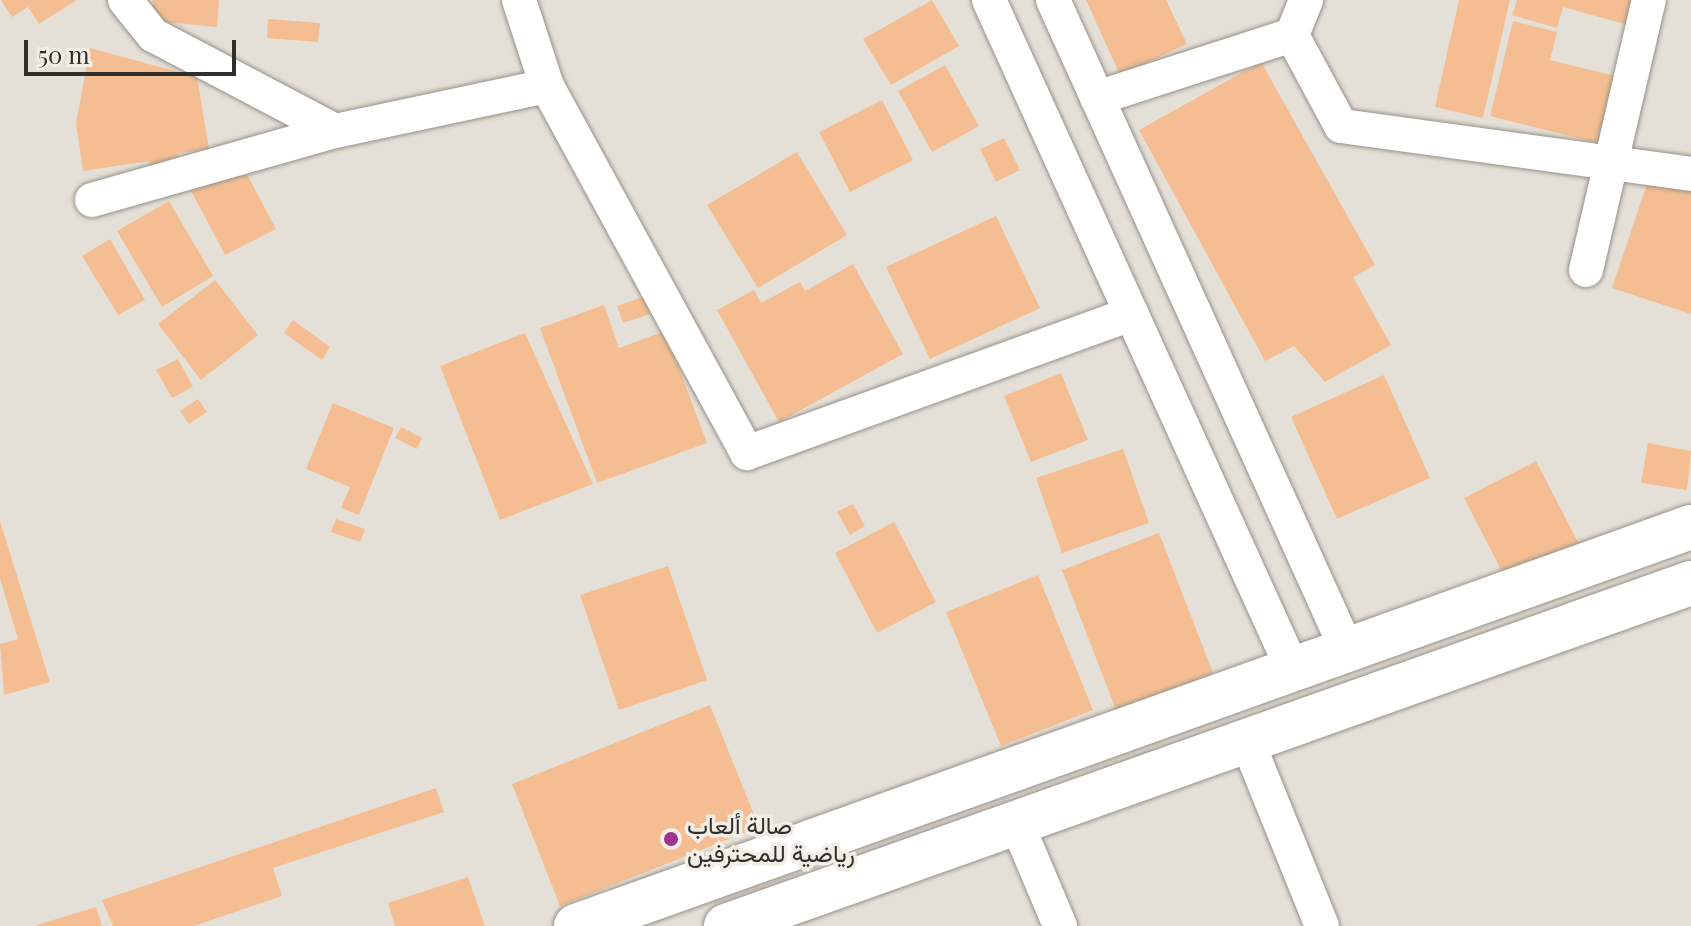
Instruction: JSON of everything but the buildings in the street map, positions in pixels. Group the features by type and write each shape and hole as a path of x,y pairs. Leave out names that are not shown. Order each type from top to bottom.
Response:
{"main road":[{"path":"576,926 1691,527"},
{"path":"726,926 1691,583"}],"street":[{"path":"125,0 153,35 335,131"},
{"path":"519,0 547,86 747,453 1132,314"},
{"path":"989,0 1293,670"},
{"path":"1053,0 1347,650"},
{"path":"1292,35 1306,0"},
{"path":"1586,270 1649,0"},
{"path":"1097,98 1292,35"},
{"path":"1292,35 1341,126 1691,174"},
{"path":"92,200 335,131 547,86"},
{"path":"1248,743 1322,926"},
{"path":"1017,824 1060,926"}],"place":[{"name":"صالة ألعاب رياضية للمحترفين","path":"671,839"}]}
